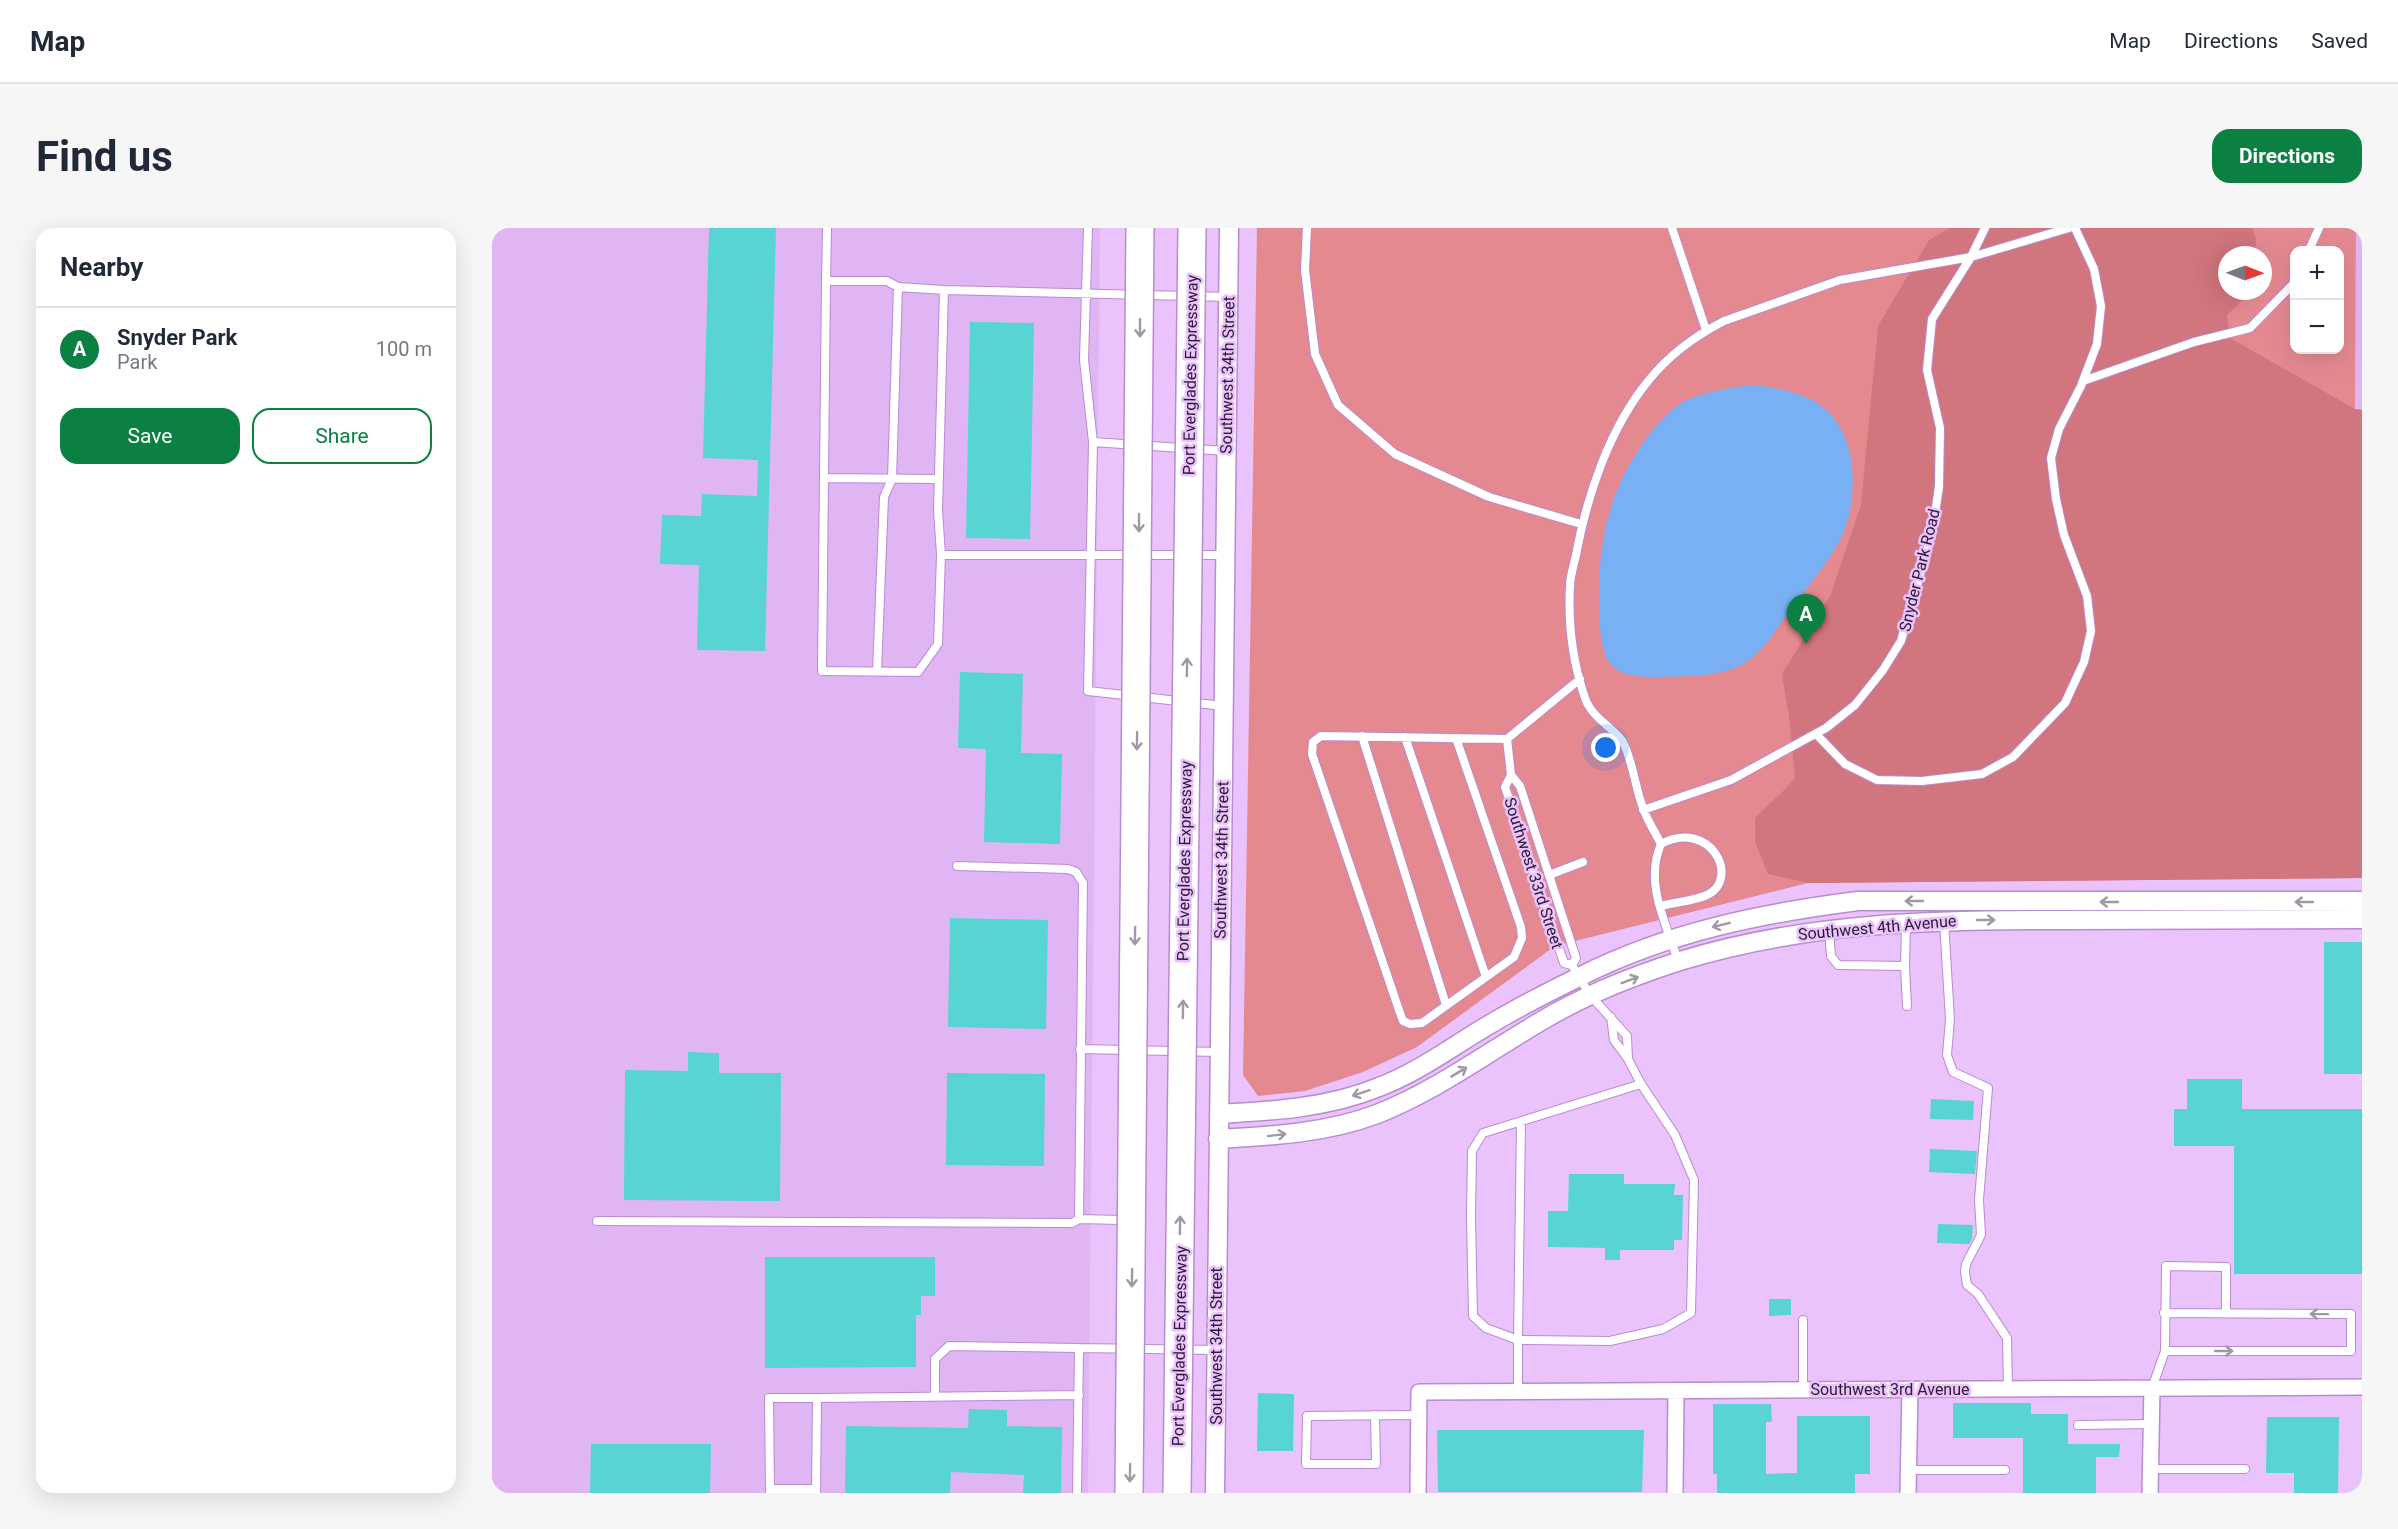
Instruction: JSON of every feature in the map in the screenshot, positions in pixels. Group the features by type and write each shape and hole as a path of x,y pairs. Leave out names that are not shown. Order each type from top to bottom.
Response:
{"highway":[{"path":"1130,1493 1140,228"},
{"name":"Port Everglades Expressway","path":"1177,1493 1192,228"}],"street":[{"name":"Southwest 34th Street","path":"1215,1493 1229,228"},
{"name":"Southwest 4th Avenue","path":"1218,1114 1289,1110 1341,1100 1379,1088 1415,1071 1576,971 1690,933 1743,919 1800,908 1858,901 2362,901"},
{"name":"Southwest 4th Avenue","path":"1218,1139 1319,1130 1374,1115 1425,1092 1545,1019 1590,995 1678,962 1740,945 1829,929 1944,920 2362,919"},
{"name":"Southwest 3rd Avenue","path":"1419,1415 1419,1392 2362,1387"},
{"path":"2150,1493 2152,1388"},
{"path":"1908,1493 1910,1389"},
{"path":"1676,1391 1676,1493"},
{"path":"1418,1493 1419,1415"}],"lane":[{"path":"827,228 822,671 918,672 938,644 941,555 938,510 944,290"},
{"path":"1088,228 1084,360 1093,442 1088,691 1223,706"},
{"path":"1307,228 1305,270 1316,354 1338,405 1395,454 1488,497 1581,524"},
{"path":"1672,228 1706,330"},
{"name":"Snyder Park Road","path":"1643,810 1731,780 1816,734 1855,705 1901,641 1932,532 1939,487 1940,428 1927,370 1932,319 1971,256 1985,228"},
{"path":"1678,962 1654,882 1653,868 1661,844 1643,810 1623,741 1601,722 1586,701 1570,626 1570,584 1581,524 1600,466 1627,412 1649,380 1671,357 1706,330 1724,321 1840,280 1971,256 2069,228"},
{"path":"1816,734 1845,764 1878,780 1922,781 1982,774 2013,757 2065,703 2084,662 2091,631 2086,596 2064,535 2056,499 2051,458 2059,429 2083,381 2097,344 2101,306 2094,269 2076,228"},
{"path":"2311,246 2319,228"},
{"path":"826,280 887,281 898,287 944,290 1228,297"},
{"path":"877,672 884,497 892,479 898,287"},
{"path":"2083,381 2194,342 2250,328 2290,288"},
{"path":"1093,442 1226,451"},
{"path":"824,478 939,479"},
{"path":"941,555 1225,555"},
{"path":"1456,738 1521,927 1522,938 1514,957 1422,1023 1410,1024 1403,1021 1311,747 1316,738 1362,736 1507,739 1580,679"},
{"path":"1362,736 1446,1005"},
{"path":"1405,737 1485,977"},
{"name":"Southwest 33rd Street","path":"1507,739 1511,775 1505,788 1564,963 1576,971 1590,995 1627,1036 1628,1059"},
{"name":"Southwest 33rd Street","path":"1511,775 1520,786 1576,958 1576,971"},
{"path":"1661,844 1678,838 1701,841 1713,849 1720,861 1721,873 1717,886 1708,895 1661,906"},
{"path":"1549,875 1583,862"},
{"path":"957,866 1068,868 1076,872 1083,883 1079,1219"},
{"path":"1944,920 1950,1019 1947,1055 1953,1071 1988,1088 1979,1200 1982,1235 1966,1264 1965,1272 1968,1285 1978,1294 2007,1338 2008,1389"},
{"path":"1906,922 1907,1006"},
{"path":"1829,929 1831,956 1838,964 1905,966"},
{"path":"1611,1017 1614,1040 1676,1136 1694,1180 1691,1313 1663,1329 1610,1341 1518,1340 1486,1328 1473,1316 1471,1216 1472,1151 1483,1133 1641,1084"},
{"path":"1080,1049 1219,1052"},
{"path":"1124,1050 1124,1061"},
{"path":"1518,1392 1521,1122"},
{"path":"597,1221 1072,1222 1079,1219 1121,1220 1121,1209"},
{"path":"2152,1388 2166,1351 2164,1312 2166,1266 2226,1267 2226,1313"},
{"path":"2164,1312 2351,1314 2350,1351 2166,1351"},
{"path":"1803,1320 1803,1390"},
{"path":"935,1396 935,1359 949,1346 1216,1350"},
{"path":"1077,1493 1079,1348"},
{"path":"817,1398 816,1491 770,1491 769,1398 1079,1395"},
{"path":"1375,1415 1376,1464 1306,1464 1307,1416 1375,1415 1419,1415"},
{"path":"2078,1425 2152,1424"},
{"path":"2151,1469 2245,1469"},
{"path":"1908,1470 2005,1470"}],"shaded area":[{"path":"492,228 1100,228 1088,1493 492,1493"},
{"path":"1257,228 2356,228 2355,409 2362,410 2362,878 1808,883 1555,946 1417,1047 1363,1072 1305,1091 1258,1096 1243,1075"},
{"path":"1950,228 2252,228 2256,246 2218,246 2218,300 2243,300 2227,315 2230,338 2355,409 2362,410 2362,878 1808,883 1768,874 1755,842 1755,818 1795,778 1782,674 1830,596 1861,505 1878,326 1929,240"},
{"path":"2356,228 2362,228 2362,410 2355,409"}],"water":[{"path":"1756,385 1791,392 1812,400 1827,410 1838,423 1846,439 1853,474 1850,509 1842,536 1822,569 1767,643 1744,664 1725,671 1695,676 1648,677 1622,672 1611,665 1604,653 1600,632 1599,605 1603,542 1620,484 1641,446 1675,407 1688,399 1707,393"}],"building":[{"path":"709,228 776,228 765,651 697,650 699,565 660,564 662,515 701,516 702,494 757,496 758,460 703,458"},
{"path":"970,322 1034,323 1030,539 966,538"},
{"path":"960,672 1023,674 1021,753 1062,754 1060,844 984,842 986,749 958,748"},
{"path":"950,918 1048,920 1046,1029 948,1027"},
{"path":"2324,942 2362,942 2362,1074 2324,1074"},
{"path":"688,1052 719,1053 719,1073 781,1073 780,1201 624,1200 625,1070 688,1071"},
{"path":"947,1073 1045,1074 1044,1166 946,1165"},
{"path":"2187,1079 2242,1079 2242,1109 2362,1109 2362,1274 2234,1274 2234,1146 2174,1146 2174,1109 2187,1109"},
{"path":"1931,1099 1974,1101 1973,1120 1930,1119"},
{"path":"1930,1149 1977,1151 1975,1174 1929,1172"},
{"path":"1569,1174 1624,1174 1624,1184 1675,1184 1674,1195 1683,1195 1682,1240 1674,1240 1674,1250 1620,1250 1620,1260 1605,1260 1605,1248 1548,1247 1548,1211 1568,1211"},
{"path":"1938,1224 1973,1225 1972,1239 1969,1244 1937,1243"},
{"path":"765,1257 935,1257 935,1296 921,1296 921,1315 916,1315 916,1367 765,1368"},
{"path":"1769,1299 1791,1299 1791,1315 1769,1316"},
{"path":"1258,1393 1294,1394 1293,1451 1257,1451"},
{"path":"1953,1403 2031,1403 2031,1414 2068,1414 2068,1444 2120,1444 2119,1457 2096,1457 2096,1493 2023,1493 2023,1438 1953,1438"},
{"path":"1713,1404 1771,1404 1772,1422 1766,1422 1766,1474 1797,1473 1797,1416 1870,1416 1870,1474 1855,1474 1855,1493 1717,1493 1717,1474 1713,1474"},
{"path":"969,1409 1007,1410 1007,1426 1062,1427 1061,1493 1023,1493 1024,1475 951,1472 950,1493 845,1493 846,1426 968,1428"},
{"path":"2267,1417 2339,1417 2338,1493 2294,1493 2294,1473 2266,1473"},
{"path":"1437,1430 1644,1430 1642,1492 1438,1492"},
{"path":"591,1444 711,1444 710,1493 590,1493"}],"place":[{"name":"Snyder Park","path":"1806,644"}]}
